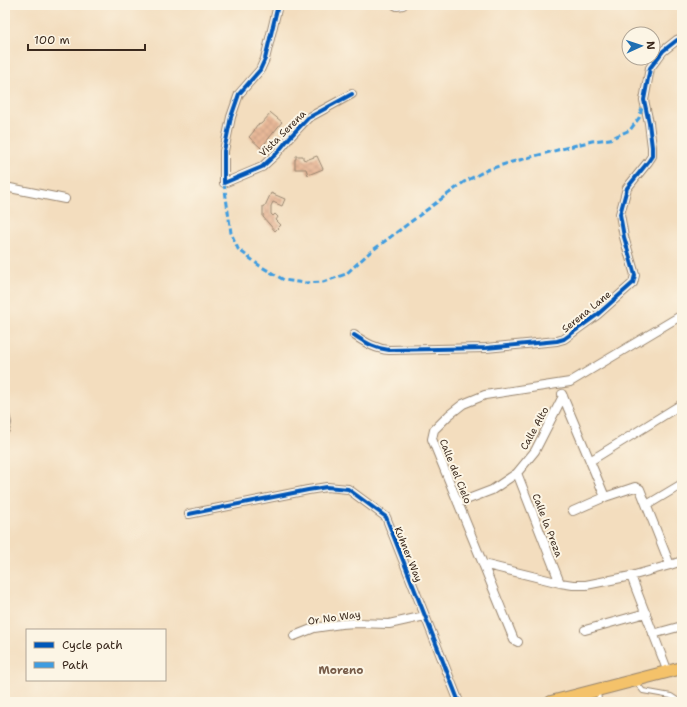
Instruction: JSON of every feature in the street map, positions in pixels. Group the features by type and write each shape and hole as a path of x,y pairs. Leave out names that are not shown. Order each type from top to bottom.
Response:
{"main road":[{"path":"551,702 682,668"}],"street":[{"name":"Vista Serena","path":"278,5 265,59 260,70 239,94 231,117 224,151 224,183 262,167 277,153 308,118 352,94"},
{"path":"395,5 403,5"},
{"name":"Serena Lane","path":"354,336 382,350 486,348 557,341 564,339 597,314 632,283 635,275 624,237 620,214 627,188 652,156 649,123 644,100 650,68 663,51 682,38"},
{"path":"5,187 65,199"},
{"name":"Calle del Cielo","path":"518,642 514,640 432,439 434,430 449,414 463,404 485,395 570,382 682,315"},
{"path":"558,385 605,497"},
{"name":"Calle Alto","path":"458,503 492,490 518,473 535,451 563,396"},
{"path":"590,461 682,404"},
{"path":"5,415 7,422 5,430"},
{"name":"Calle la Preza","path":"518,473 560,584"},
{"path":"646,504 682,484"},
{"name":"Kuhner Way","path":"190,514 308,490 327,487 348,489 386,516 459,702"},
{"path":"572,511 605,497 635,487 640,489 670,565"},
{"path":"483,564 560,584 586,585 631,576 682,561"},
{"path":"631,576 668,672"},
{"path":"585,630 646,613"},
{"name":"Or No Way","path":"294,636 314,628 356,623 389,624 426,616"},
{"path":"653,634 682,626"}],"lane":[{"path":"634,680 643,691 671,696 680,702"},
{"path":"597,702 599,700 598,690"}],"building":[{"path":"271,113 282,122 261,148 249,137 257,125 261,124"},
{"path":"296,156 303,156 303,159 306,160 317,156 323,169 308,175 306,169 295,169"},
{"path":"271,193 285,199 282,206 273,202 271,206 271,214 273,216 275,214 278,217 276,220 281,225 275,231 263,217 263,206 265,206"}],"marked path":[{"path":"224,183 231,233 238,249 260,266 284,280 304,283 323,282 346,274 369,253 464,182 487,170 508,163 592,141 610,139 630,130 639,118 643,105"}],"cycle path":[{"path":"278,5 265,59 260,70 239,94 231,117 224,151 224,183 262,167 277,153 308,118 352,94"},
{"path":"354,335 371,345 389,350 486,348 557,341 564,339 597,315 633,283 635,275 624,237 620,214 627,188 652,156 649,123 644,100 650,68 663,51 682,38"},
{"path":"189,514 327,487 348,489 386,517 459,702"}],"district":[{"name":"Moreno","path":"341,670"}]}
